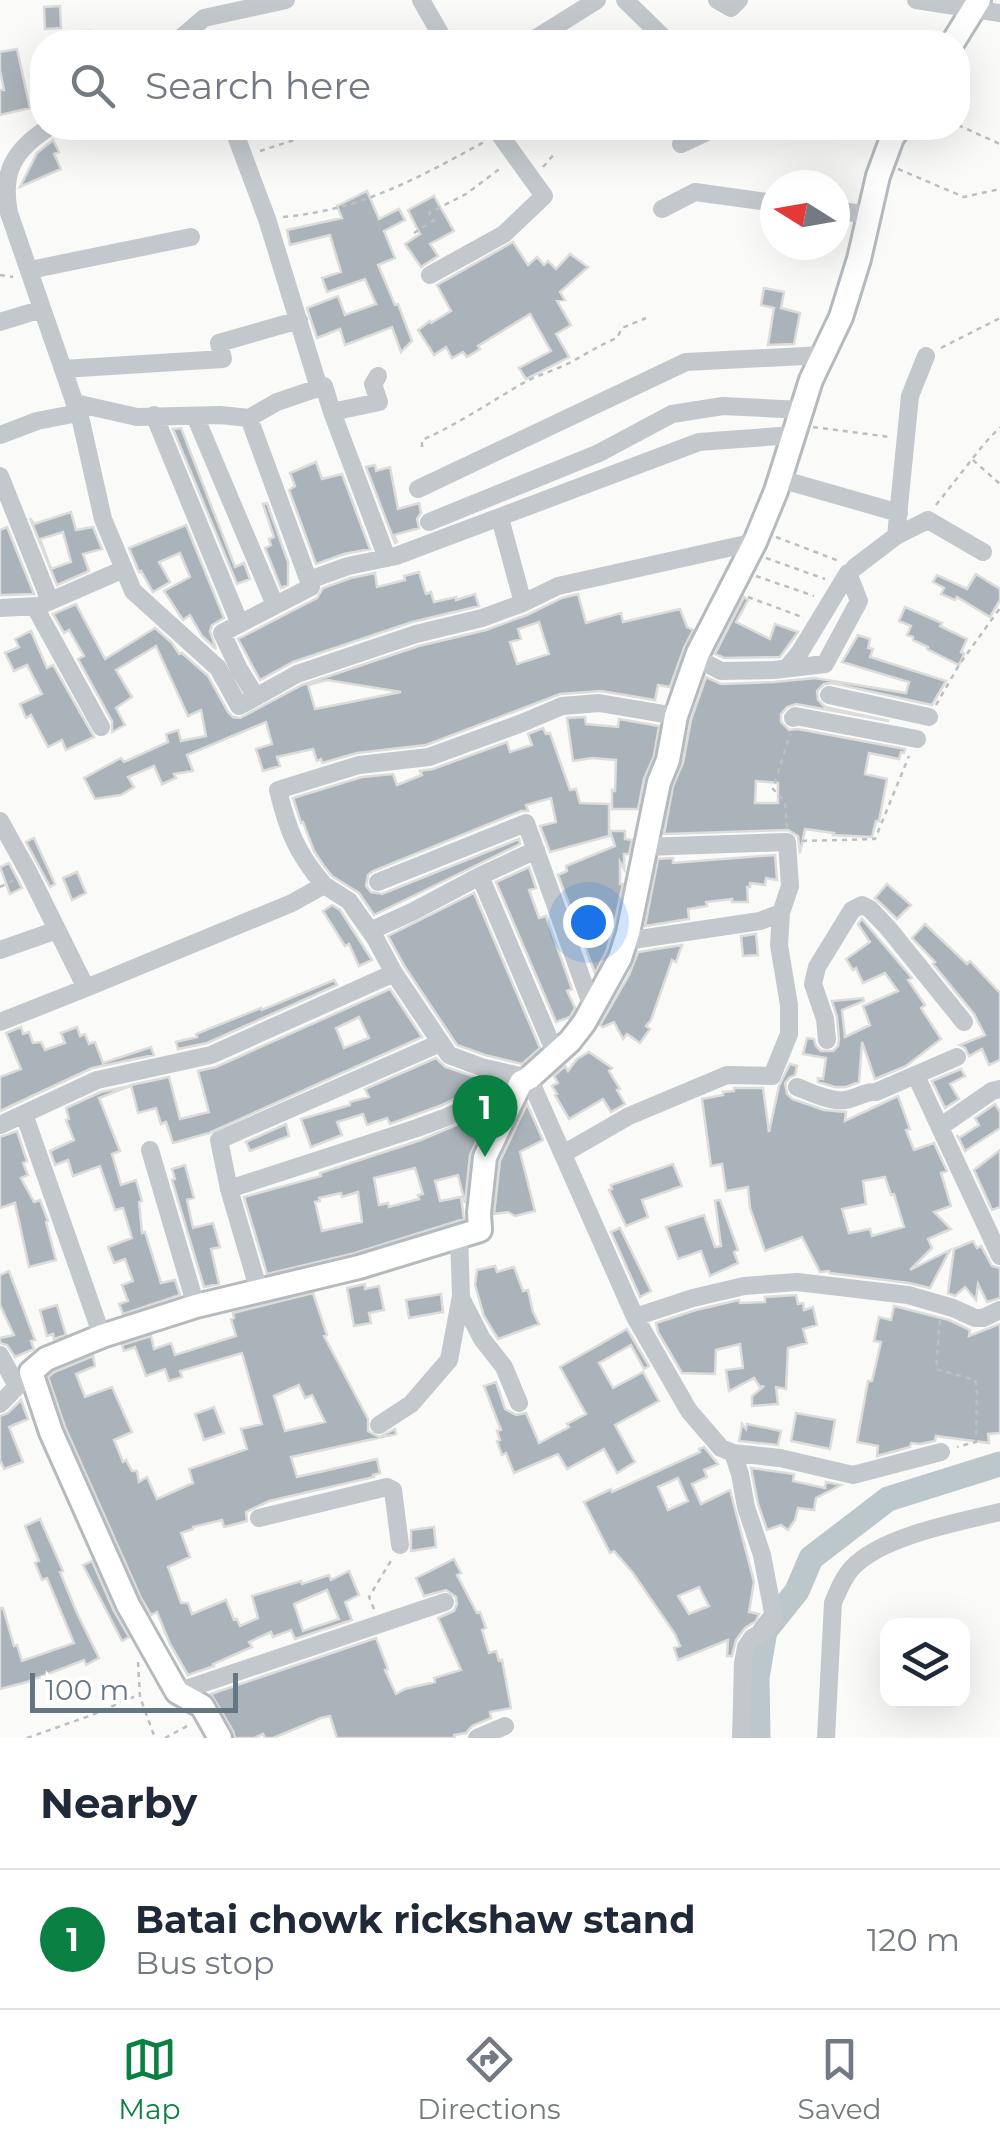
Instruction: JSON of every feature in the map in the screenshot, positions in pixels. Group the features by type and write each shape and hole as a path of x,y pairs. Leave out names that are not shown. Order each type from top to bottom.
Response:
{"main road":[{"path":"961,30 978,4"},
{"path":"220,1738 202,1706 176,1692 128,1606 24,1379 46,1359 102,1336 196,1306 359,1267 480,1230 485,1157 525,1080 556,1055 584,1024 626,941 676,716 696,658 747,557 780,479 811,380 841,317 860,259 882,163 893,140"}],"street":[{"path":"196,0 199,29 286,0"},
{"path":"420,0 438,30"},
{"path":"549,30 596,0"},
{"path":"624,0 655,30"},
{"path":"716,0 731,8 738,0"},
{"path":"916,0 978,4 1000,13"},
{"path":"30,139 6,174 8,213 77,408 103,520 133,592 218,668 239,706 298,674 387,643 482,618 558,586 747,557"},
{"path":"238,140 267,219 319,388"},
{"path":"430,275 504,234 544,196 503,140"},
{"path":"681,144 690,140"},
{"path":"662,209 695,192 760,200"},
{"path":"850,212 868,215"},
{"path":"30,270 191,237"},
{"path":"0,322 42,310"},
{"path":"63,368 223,358 219,343 299,320"},
{"path":"424,506 686,362 824,355"},
{"path":"896,536 910,396 926,356"},
{"path":"332,412 379,402 374,384 378,376"},
{"path":"0,435 77,408 137,417 250,418 277,402 324,386 387,558"},
{"path":"424,506 599,453 672,414 724,406 797,423"},
{"path":"154,415 240,624"},
{"path":"195,416 275,605"},
{"path":"250,418 311,587"},
{"path":"311,587 312,579 433,542 699,442 797,423"},
{"path":"0,476 42,604 101,728"},
{"path":"780,479 898,513"},
{"path":"424,506 433,542"},
{"path":"500,518 523,603"},
{"path":"854,568 896,536 928,520 983,552"},
{"path":"0,608 42,604 124,569"},
{"path":"696,658 722,671 774,670 825,664 859,600 848,572 787,668"},
{"path":"256,697 222,633 311,587"},
{"path":"829,695 929,717"},
{"path":"676,716 599,703 562,706 429,757 359,765 278,790 291,836 304,861 324,884 349,901 449,1055 525,1080 563,1154 635,1317 689,1411 721,1448 853,1475 942,1452"},
{"path":"794,718 916,739"},
{"path":"0,821 86,988"},
{"path":"378,882 526,823 592,1008"},
{"path":"563,1154 629,1116 728,1075 772,1076 789,1034 790,1004 779,944 781,912 790,886 787,842 645,847"},
{"path":"370,931 536,850"},
{"path":"480,876 556,1055"},
{"path":"0,1022 292,904 324,884"},
{"path":"827,1040 825,1019 813,984 817,967 852,910 862,906 888,928 964,1022"},
{"path":"626,941 760,922 781,912"},
{"path":"0,950 58,930"},
{"path":"0,1125 97,1080 211,1055 394,973"},
{"path":"259,1291 219,1140 440,1043"},
{"path":"796,1087 847,1100 870,1090 876,1092 957,1057"},
{"path":"916,1076 1000,1256"},
{"path":"229,1188 417,1128 525,1080"},
{"path":"940,1127 1000,1089"},
{"path":"24,1114 102,1336"},
{"path":"150,1150 196,1306"},
{"path":"379,1424 411,1404 449,1360 461,1298 459,1236"},
{"path":"635,1317 744,1286 797,1282 908,1295 975,1318 1000,1310"},
{"path":"461,1298 482,1339 504,1367 519,1403"},
{"path":"0,1355 24,1379 0,1404"},
{"path":"733,1453 762,1555 774,1618 766,1632 752,1638 746,1648 741,1738"},
{"path":"260,1518 387,1488 393,1490 400,1545"},
{"path":"826,1738 833,1603 853,1566 891,1544 933,1528 1000,1512"},
{"path":"176,1692 445,1602"},
{"path":"476,1738 506,1726"}],"path":[{"path":"970,130 1000,144"},
{"path":"244,156 292,140"},
{"path":"267,219 313,214 367,200 414,180 482,140"},
{"path":"532,179 556,152"},
{"path":"414,233 434,220 429,213 466,194 515,156"},
{"path":"882,163 964,196 1000,189"},
{"path":"422,447 422,440 453,426 520,384 617,338 622,328 646,318"},
{"path":"926,356 1000,318"},
{"path":"797,423 906,438"},
{"path":"928,520 938,501 1000,428"},
{"path":"972,458 1000,484"},
{"path":"747,557 854,568"},
{"path":"747,557 840,585"},
{"path":"747,557 830,602"},
{"path":"747,557 817,623"},
{"path":"787,842 786,802 772,789 794,718"},
{"path":"942,1305 936,1369 975,1380 977,1396 976,1442 942,1452"},
{"path":"380,1624 369,1597 400,1545"},
{"path":"138,1660 140,1694 155,1738"},
{"path":"27,1738 92,1716 140,1694"},
{"path":"165,1738 194,1723"}],"building":[{"path":"60,6 61,28 45,29 44,7"},
{"path":"17,49 30,108 0,115 0,90 4,90 0,52"},
{"path":"53,140 61,169 20,187 37,153"},
{"path":"367,191 379,219 399,209 405,220 384,231 395,258 378,265 412,341 401,352 392,327 345,345 340,329 317,338 307,308 338,296 345,315 376,304 365,279 327,292 322,278 341,272 330,235 290,245 287,230 342,218 337,206"},
{"path":"434,196 454,231 430,244 438,256 421,267 405,244 420,234 408,210"},
{"path":"513,242 528,265 537,257 544,265 548,261 556,269 570,254 588,267 560,292 565,300 557,301 571,325 556,334 569,357 526,379 519,368 551,351 530,314 467,357 463,352 452,358 446,347 434,355 418,330 451,311 437,285"},
{"path":"764,288 784,292 781,308 800,313 794,344 768,345 774,308 761,305"},
{"path":"181,428 235,567 244,563 250,579 237,584 173,429"},
{"path":"316,462 322,479 342,474 370,549 316,564 289,490 295,486 290,473"},
{"path":"375,465 376,471 390,467 398,509 419,503 419,528 394,535 395,543 366,467"},
{"path":"267,503 288,562 288,585 281,588 265,548 274,537 263,504"},
{"path":"71,512 76,530 93,527 102,549 83,554 89,571 57,585 30,518 34,524","holes":["63,532 71,562 51,569 40,539"]},
{"path":"186,525 224,618 212,625 210,631 216,649 202,636 190,615 183,620 164,591 190,577 180,553 159,562 170,582 153,592 129,548"},
{"path":"7,527 34,594 0,595 0,530"},
{"path":"419,572 426,594 431,592 434,602 475,594 479,606 412,622 293,662 260,680 238,639 317,598 323,588 375,573 377,587"},
{"path":"976,574 1000,589 1000,600 990,617 957,597 955,600 941,594 944,588 933,582 937,575 967,589"},
{"path":"578,594 586,623 621,613 623,622 680,609 687,627 693,630 670,687 658,685 655,700 601,691 560,694 426,745 357,753 322,763 321,759 317,761 313,749 277,757 280,766 263,771 256,749 272,744 266,722 187,755 193,771 174,774 176,778 162,784 154,766 128,777 134,787 121,795 95,799 84,778 121,758 124,762 168,742 166,734 178,730 181,741 206,736 201,710 188,716 156,646 116,670 132,697 116,708 125,725 112,732 112,721 78,659 84,656 69,630 64,633 53,614 76,604 105,659 155,628 179,654 208,676 228,712 240,718 302,685 419,646 486,630","holes":["539,622 549,654 517,664 510,642 521,639 518,629","327,680 401,692 315,709 308,685"]},
{"path":"744,597 748,600 736,622 770,639 775,624 798,632 780,657 724,658 715,654"},
{"path":"905,607 967,639 959,665 907,635 911,626 899,621"},
{"path":"31,631 47,668 53,665 94,737 66,750 62,740 48,747 31,715 26,718 20,704 42,694 27,665 14,671 5,653 19,647 15,639"},
{"path":"858,635 870,639 870,657 946,681 932,705 832,683 817,691 818,700 825,707 889,721 796,704 781,714 781,722 789,730 905,749 899,759 869,753 865,774 887,779 872,837 805,829 800,853 798,836 788,830 664,834 673,786 706,677 721,684 815,678 906,693 909,682 842,662","holes":["756,781 778,783 778,803 755,803"]},
{"path":"585,717 586,724 618,727 619,719 659,726 638,809 612,809 616,760 573,761 567,718"},
{"path":"543,728 546,734 550,733 570,790 576,789 580,803 609,804 609,836 550,852 540,826 556,822 551,798 526,805 528,811 373,871 366,886 371,892 382,894 519,839 520,844 374,915 359,893 332,876 324,866 301,823 293,798 362,777 393,774 397,785 422,775 420,771 507,742 510,752 532,745 528,734"},
{"path":"610,831 625,831 625,839 632,840 629,854 624,854 624,869 620,862 623,884 613,929 595,973 558,875 567,871 566,866 615,846"},
{"path":"34,838 55,884 50,887 26,842"},
{"path":"775,855 777,880 766,878 765,885 750,883 748,902 706,902 707,906 688,909 689,919 645,926 658,859 673,858 673,863"},
{"path":"9,863 22,888 10,894 0,867"},
{"path":"529,867 536,888 529,890 539,918 546,916 572,989 567,991 575,1008 570,1017 556,1022 496,882"},
{"path":"77,872 86,893 72,900 63,878"},
{"path":"887,884 911,905 897,919 875,898"},
{"path":"474,893 540,1048 522,1064 457,1045 388,936"},
{"path":"332,905 340,910 372,960 359,966 349,944 345,946 323,911"},
{"path":"862,919 912,978 908,980 925,1005 921,1008 941,1039 906,1066 875,1079 862,1042 859,1082 835,1087 818,1082 818,1078 823,1079 826,1058 803,1054 807,1038 814,1039 821,1051 833,1051 839,1039 832,1001 863,998 864,1001 842,1010 845,1037 870,1025 863,1006 898,991 885,973 863,983 846,959 870,942 858,924"},
{"path":"925,924 967,964 970,961 1000,993 1000,1060 989,1065 982,1049 969,1056 960,1045 985,1035 935,962 912,938"},
{"path":"756,934 758,955 743,956 741,936"},
{"path":"682,945 676,962 672,960 646,1026 650,1029 640,1043 627,1034 623,1039 614,1022 600,1025 638,952"},
{"path":"334,980 337,985 207,1043 178,1049 176,1042 197,1037 196,1034"},
{"path":"390,989 422,1037 209,1133 173,1143 156,1108 138,1113 131,1085 169,1077 180,1119 209,1112 198,1071 216,1067","holes":["359,1017 369,1038 344,1048 336,1028"]},
{"path":"21,1027 23,1034 29,1032 33,1043 41,1042 45,1050 65,1043 61,1033 77,1027 89,1044 95,1042 103,1063 151,1047 154,1055 92,1068 0,1111 0,1077 21,1069 6,1033"},
{"path":"589,1052 612,1068 609,1071 625,1104 611,1112 603,1099 569,1119 555,1095 552,1086 558,1083 554,1076 565,1066 568,1071"},
{"path":"436,1058 445,1067 491,1082 390,1124 387,1118 367,1125 363,1114 337,1122 342,1135 311,1147 301,1119 369,1097 365,1089"},
{"path":"790,1064 797,1066 795,1075 785,1083 787,1094 824,1110 846,1112 845,1121 898,1096 914,1150 934,1143 947,1171 941,1173 951,1206 934,1212 951,1229 928,1239 932,1248 910,1270 950,1250 930,1288 820,1272 802,1237 765,1251 750,1208 748,1187 726,1191 722,1164 711,1166 702,1099 723,1095 734,1088 763,1088 769,1132 779,1086","holes":["885,1177 891,1195 894,1194 904,1227 872,1236 870,1229 849,1233 842,1209 866,1204 863,1181"]},
{"path":"961,1069 965,1076 950,1084 959,1099 945,1108 932,1081"},
{"path":"130,1086 99,1098 120,1151 112,1154 121,1185 136,1180 142,1201 142,1233 145,1232 161,1283 175,1280 180,1295 123,1314 119,1304 128,1301 122,1285 133,1281 125,1259 114,1263 108,1247 132,1238 123,1208 115,1210 100,1166 73,1176 68,1160 55,1165 50,1151 74,1140 66,1108 101,1092"},
{"path":"527,1104 543,1140 520,1152 535,1211 515,1216 508,1212 494,1214 500,1161"},
{"path":"995,1104 1000,1112 1000,1128 965,1151 957,1135 959,1138 979,1125 975,1118"},
{"path":"491,1110 470,1155 465,1203 458,1175 435,1181 440,1201 461,1197 464,1219 355,1253 267,1274 244,1197 321,1176 320,1173 421,1140","holes":["415,1168 423,1194 418,1195 419,1199 389,1207 388,1203 379,1205 374,1178","358,1192 362,1222 322,1231 315,1202"]},
{"path":"286,1124 289,1136 250,1151 246,1142"},
{"path":"17,1131 27,1161 23,1163 28,1175 21,1178 34,1202 40,1200 56,1260 29,1267 15,1203 0,1208 0,1137"},
{"path":"1000,1150 1000,1207 992,1210 974,1170"},
{"path":"673,1164 682,1186 642,1200 648,1217 626,1226 609,1190 611,1185"},
{"path":"185,1165 194,1198 187,1200 193,1228 213,1223 220,1247 211,1249 219,1284 204,1287 172,1180 172,1169"},
{"path":"720,1200 738,1250 734,1252 738,1263 710,1276 701,1251 678,1259 666,1227 704,1215 715,1247 721,1246 715,1201"},
{"path":"620,1228 651,1291 640,1297 611,1232"},
{"path":"973,1241 977,1248 981,1246 992,1266 1000,1268 1000,1298 987,1302 978,1284 976,1300 965,1287 955,1296 948,1293 954,1249"},
{"path":"495,1266 497,1272 514,1267 523,1291 528,1290 539,1324 498,1339 484,1316 475,1285 477,1270"},
{"path":"9,1271 35,1340 31,1341 34,1349 15,1357 7,1345 0,1343 0,1338 14,1335 0,1305 0,1275"},
{"path":"365,1284 365,1289 379,1286 384,1310 369,1313 371,1323 354,1326 347,1288"},
{"path":"313,1293 327,1335 324,1336 368,1419 368,1431 379,1437 395,1429 396,1434 291,1457 297,1477 377,1459 380,1473 374,1477 269,1501 246,1512 247,1521 224,1527 222,1520 181,1533 190,1557 168,1567 181,1603 188,1603 192,1614 226,1600 240,1626 258,1618 252,1596 329,1575 331,1580 349,1571 359,1595 345,1602 352,1620 295,1639 291,1630 273,1637 271,1632 249,1642 252,1647 188,1675 157,1612 151,1615 141,1598 65,1427 48,1377 93,1356 95,1366 76,1374 85,1397 112,1387 132,1432 114,1440 123,1462 126,1460 132,1471 137,1471 139,1482 147,1477 157,1499 193,1483 189,1469 247,1449 241,1429 262,1424 242,1353 180,1371 182,1377 169,1381 165,1369 146,1376 135,1347 124,1351 122,1345 151,1336 154,1349 171,1343 175,1355 236,1336 233,1313","holes":["299,1385 305,1398 312,1395 325,1422 285,1431 274,1396","327,1590 339,1619 303,1631 294,1604"]},
{"path":"441,1294 443,1312 409,1318 406,1300"},
{"path":"796,1295 804,1310 813,1307 817,1325 803,1329 807,1343 788,1348 786,1389 776,1387 778,1404 752,1406 752,1396 764,1386 760,1387 754,1378 729,1391 726,1370 743,1368 740,1344 716,1350 715,1374 682,1373 658,1332 656,1323 696,1310 739,1300 765,1302 765,1297"},
{"path":"57,1305 66,1335 54,1339 53,1334 47,1336 40,1310"},
{"path":"894,1306 949,1320 970,1330 969,1336 1000,1324 1000,1433 988,1434 989,1443 936,1436 935,1441 911,1443 910,1447 877,1456 878,1446 857,1442 868,1381 872,1381 881,1342 874,1341 879,1317 891,1320"},
{"path":"627,1329 649,1366 644,1369 631,1345 599,1363 613,1388 643,1372 659,1401 615,1425 635,1462 617,1473 604,1449 567,1469 558,1454 514,1473 497,1441 497,1431 501,1430 484,1386 496,1382 505,1409 516,1415 526,1413 539,1443 586,1414 560,1367"},
{"path":"21,1400 28,1419 9,1427 23,1462 4,1469 0,1460 0,1416"},
{"path":"214,1407 224,1433 204,1440 195,1414"},
{"path":"796,1413 835,1420 830,1449 791,1441"},
{"path":"742,1424 746,1429 747,1424 781,1431 778,1445 739,1441"},
{"path":"704,1447 718,1464 704,1470 707,1477 692,1484 701,1504 730,1490 754,1582 749,1612 759,1614 736,1640 732,1656 727,1656 728,1640 678,1660 674,1648 680,1646 675,1634 633,1573 614,1551 610,1553 584,1502 700,1452","holes":["678,1478 688,1501 668,1510 658,1487","699,1587 709,1606 689,1614 678,1596"]},
{"path":"751,1468 794,1474 793,1481 825,1488 826,1482 841,1485 816,1498 814,1510 798,1508 788,1530 781,1525 767,1530"},
{"path":"40,1519 99,1658 0,1689 0,1608 22,1661 74,1643 47,1578 42,1580 35,1563 39,1561 25,1526"},
{"path":"434,1527 436,1547 411,1551 411,1530"},
{"path":"454,1559 461,1573 457,1575 486,1628 482,1630 489,1653 496,1651 499,1661 502,1660 511,1708 490,1712 491,1718 466,1733 454,1735 455,1738 337,1738 330,1716 273,1738 263,1734 235,1738 211,1694 376,1638 396,1694 461,1670 438,1618 454,1611 456,1597 446,1590 424,1596 416,1578"},
{"path":"92,1561 129,1637 122,1641 83,1565"}],"waterway":[{"path":"758,1738 757,1677 765,1631 797,1591 811,1558 888,1499 1000,1464"}],"place":[{"name":"Batai chowk rickshaw stand","path":"485,1157"}]}
